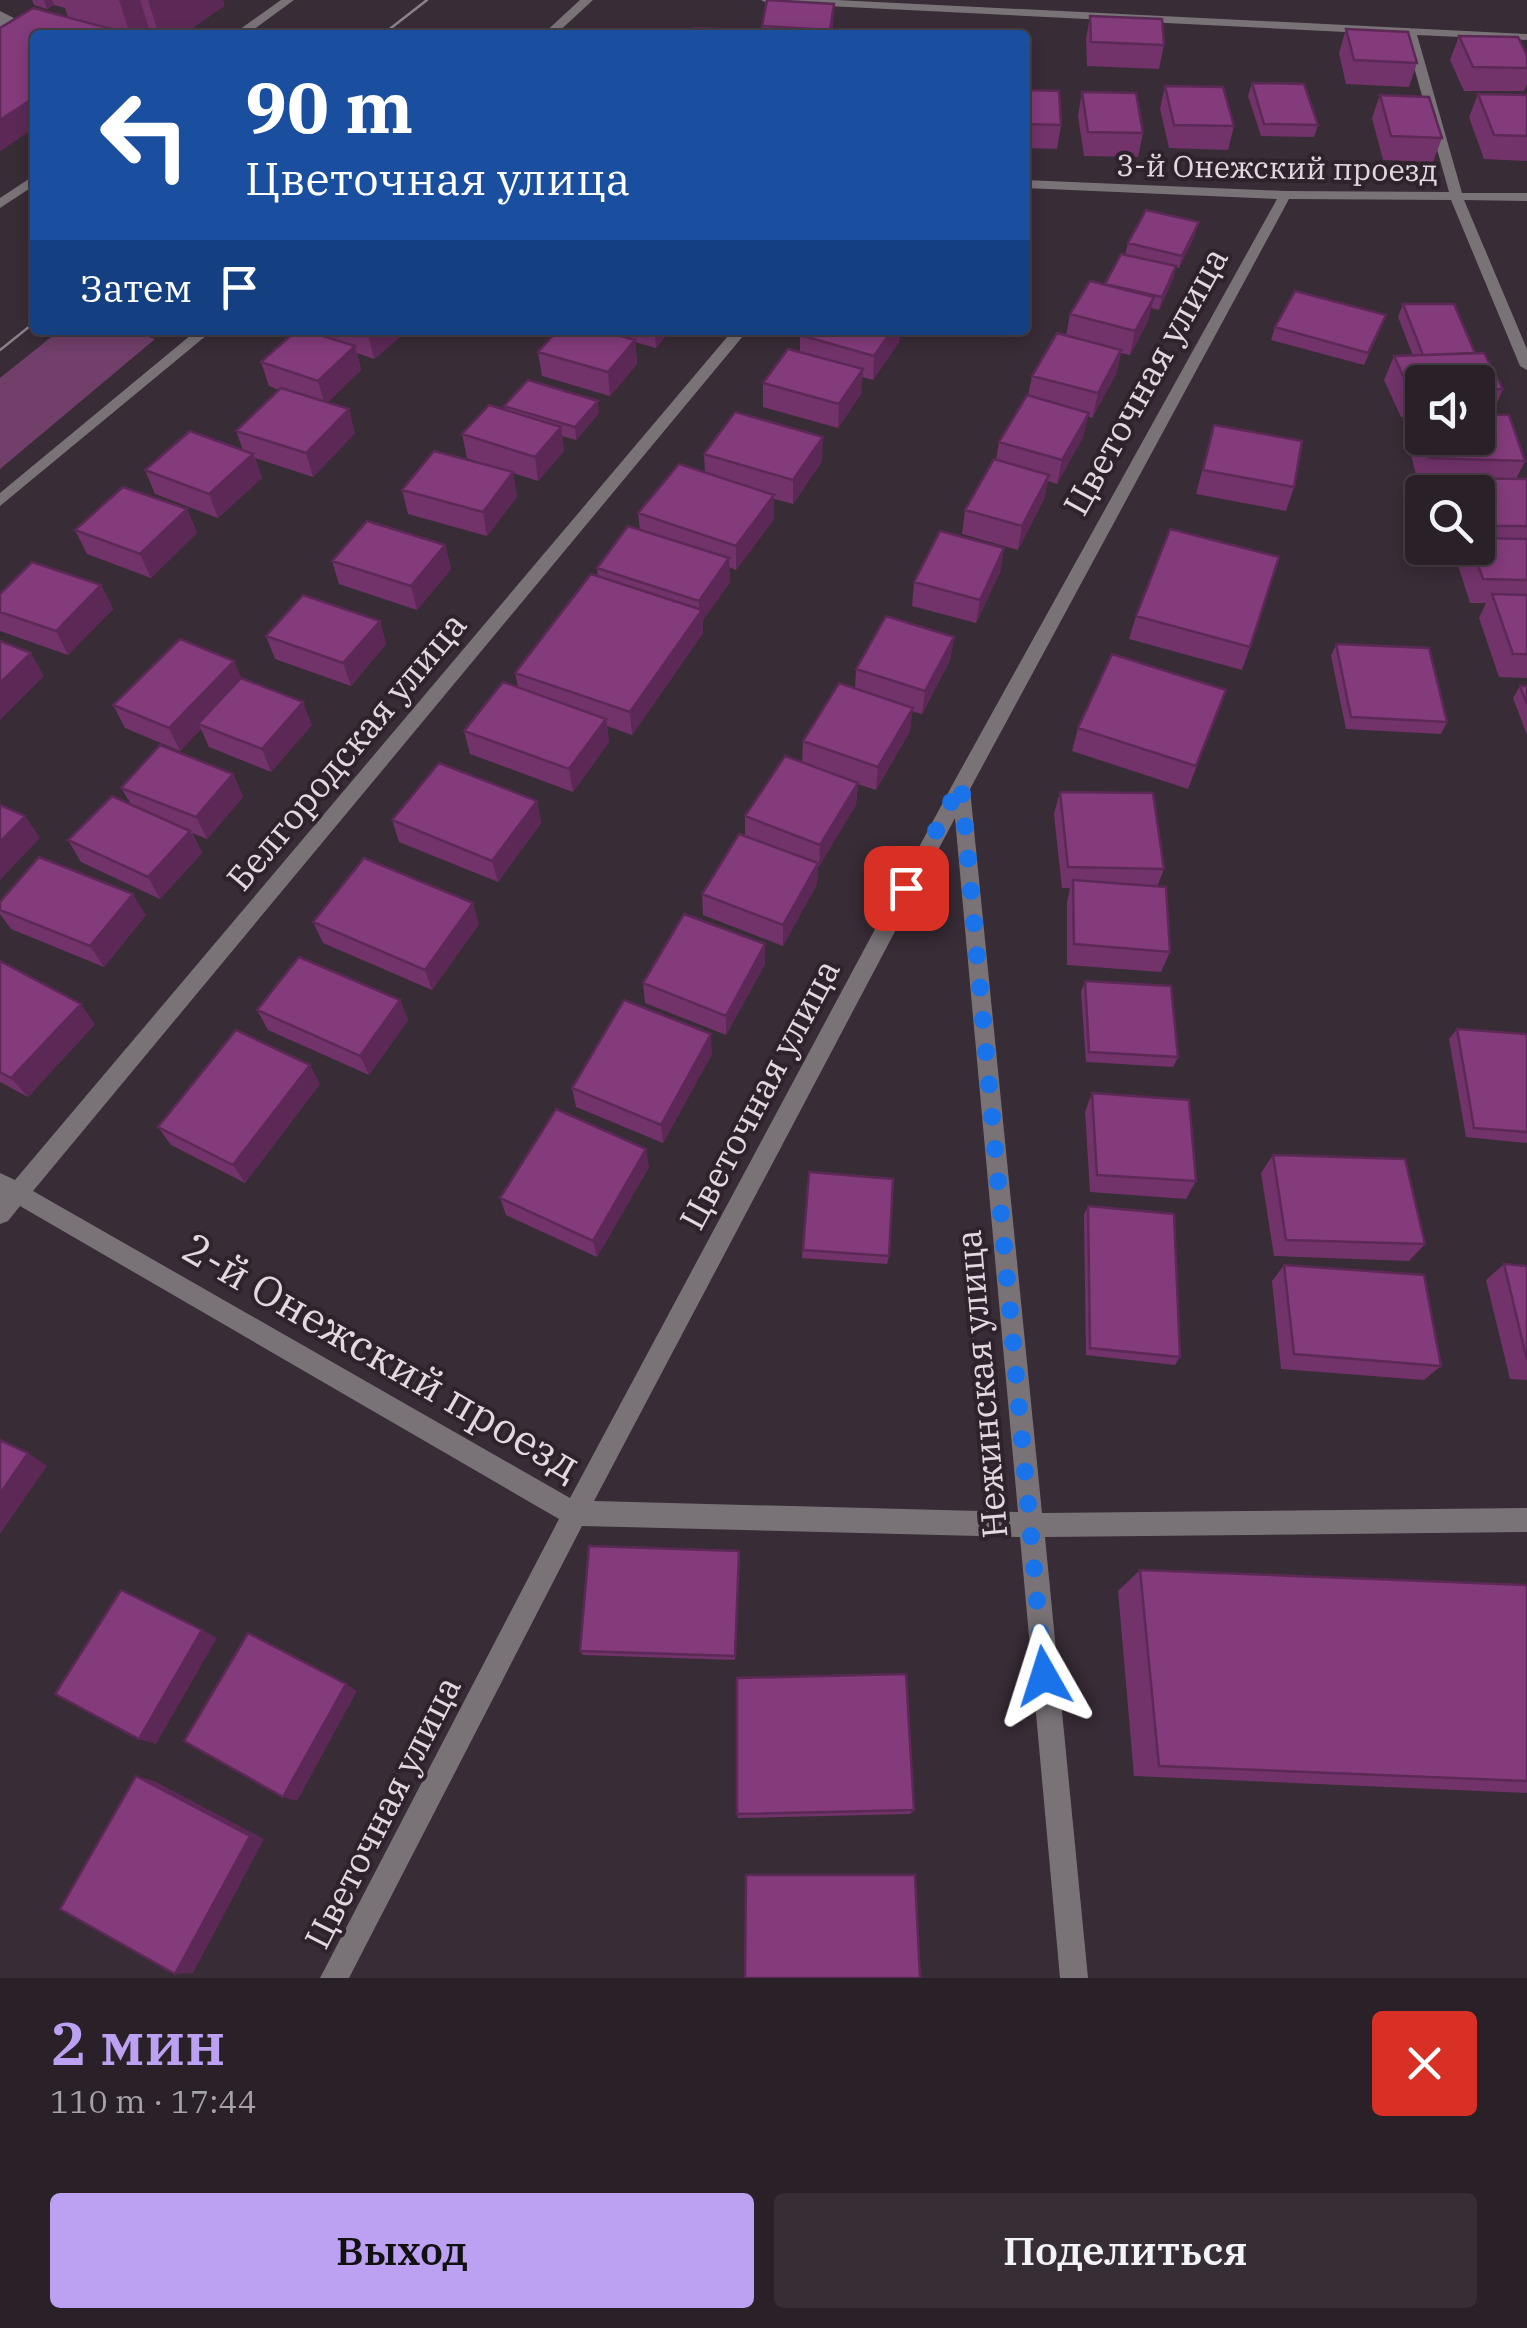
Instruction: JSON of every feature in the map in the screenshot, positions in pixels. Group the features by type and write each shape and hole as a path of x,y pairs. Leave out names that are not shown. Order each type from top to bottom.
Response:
{"street":[{"path":"245,30 288,0"},
{"path":"554,30 587,0"},
{"path":"767,0 1527,37"},
{"path":"0,14 8,18 0,28"},
{"path":"1411,34 1456,196 1527,366"},
{"path":"0,204 30,183"},
{"name":"3-й Онежский проезд","path":"1030,184 1285,195 1527,197"},
{"name":"Цветочная улица","path":"334,1978 572,1513 961,783 1285,195"},
{"path":"0,502 200,335"},
{"name":"Белгородская улица","path":"0,1214 9,1187 737,335"},
{"name":"Нежинская улица","path":"961,783 1074,1978"},
{"name":"2-й Онежский проезд","path":"9,1187 572,1513 1030,1525 1527,1520"}],"shaded area":[{"path":"54,335 143,335 155,339 0,469 0,378"}],"building":[{"path":"767,0 834,4 830,30 762,26"},
{"path":"33,8 115,30 30,30 30,100 0,120 0,28"},
{"path":"1090,16 1162,19 1164,45 1091,42"},
{"path":"1346,29 1408,32 1417,63 1354,60"},
{"path":"1459,36 1518,37 1527,55 1527,68 1473,67"},
{"path":"1252,83 1304,84 1318,125 1264,124"},
{"path":"1165,86 1223,87 1234,126 1174,125"},
{"path":"1030,90 1059,91 1061,125 1030,124"},
{"path":"1082,92 1136,93 1143,133 1088,132"},
{"path":"1478,94 1527,95 1527,136 1494,135"},
{"path":"1380,95 1429,97 1442,138 1391,136"},
{"path":"1146,210 1199,222 1182,256 1128,243"},
{"path":"1121,254 1176,266 1162,297 1105,284"},
{"path":"1090,281 1154,297 1135,331 1070,314"},
{"path":"1295,291 1386,315 1368,353 1275,327"},
{"path":"1403,304 1454,304 1475,353 1423,355"},
{"path":"1057,333 1121,350 1098,393 1032,376"},
{"path":"291,335 320,335 355,346 318,381 261,362"},
{"path":"553,335 618,335 635,340 608,372 538,352"},
{"path":"800,335 889,335 874,356"},
{"path":"788,349 863,369 839,404 763,383"},
{"path":"1484,353 1490,365 1405,365 1405,380 1394,356"},
{"path":"528,380 598,401 575,427 504,406"},
{"path":"281,388 349,409 306,453 236,431"},
{"path":"1027,395 1089,413 1062,460 999,442"},
{"path":"489,405 561,427 535,457 462,434"},
{"path":"735,412 823,437 793,480 704,454"},
{"path":"1495,415 1509,415 1525,461 1428,455 1495,455"},
{"path":"1214,425 1302,441 1294,487 1203,470"},
{"path":"190,431 253,454 209,494 145,470"},
{"path":"434,451 513,472 483,512 402,490"},
{"path":"994,459 1049,475 1022,526 965,510"},
{"path":"679,464 774,495 736,546 638,513"},
{"path":"1495,479 1527,479 1527,526 1495,526"},
{"path":"123,487 187,509 140,554 75,530"},
{"path":"367,521 445,545 411,586 332,561"},
{"path":"628,526 729,558 699,601 597,568"},
{"path":"1170,529 1279,557 1250,647 1136,616"},
{"path":"940,531 1004,548 980,600 914,582"},
{"path":"1495,538 1527,539 1527,580 1483,579 1478,565 1495,565"},
{"path":"32,562 101,585 56,631 0,612 0,594"},
{"path":"591,574 702,610 630,712 515,673"},
{"path":"1492,594 1527,595 1527,654 1513,654"},
{"path":"303,595 380,621 343,663 266,636"},
{"path":"886,616 954,637 925,691 856,669"},
{"path":"180,639 234,661 169,728 113,705"},
{"path":"0,641 31,653 0,683"},
{"path":"1336,644 1429,648 1447,722 1351,717"},
{"path":"1112,654 1226,690 1196,766 1078,728"},
{"path":"241,678 303,702 262,749 198,724"},
{"path":"503,682 606,719 569,769 464,731"},
{"path":"839,683 913,708 878,767 803,741"},
{"path":"1520,686 1527,686 1527,704"},
{"path":"160,745 233,774 196,817 121,788"},
{"path":"785,756 858,783 820,845 745,816"},
{"path":"439,763 537,801 492,861 392,820"},
{"path":"1060,792 1153,793 1164,869 1068,867"},
{"path":"112,796 190,831 148,877 68,840"},
{"path":"0,805 25,816 0,842"},
{"path":"739,834 818,863 783,925 702,894"},
{"path":"39,857 133,894 90,946 0,910 0,902"},
{"path":"364,858 473,903 425,970 313,922"},
{"path":"1073,880 1166,887 1170,952 1074,944"},
{"path":"684,914 765,944 726,1016 643,983"},
{"path":"299,957 400,1000 360,1056 257,1010"},
{"path":"0,961 81,1004 11,1078 0,1072"},
{"path":"1085,981 1171,986 1178,1057 1089,1052"},
{"path":"624,1000 711,1034 661,1125 572,1088"},
{"path":"1457,1029 1527,1034 1527,1132 1474,1128"},
{"path":"236,1030 310,1065 233,1165 158,1127"},
{"path":"1092,1093 1189,1100 1196,1181 1097,1175"},
{"path":"556,1109 646,1149 593,1241 500,1198"},
{"path":"1273,1155 1405,1159 1425,1244 1286,1240"},
{"path":"809,1172 893,1179 889,1256 803,1250"},
{"path":"1088,1206 1174,1214 1180,1357 1090,1348"},
{"path":"1504,1264 1527,1266 1527,1360"},
{"path":"1284,1265 1424,1275 1441,1366 1294,1354"},
{"path":"0,1440 28,1453 0,1494"},
{"path":"589,1546 739,1551 735,1656 580,1651"},
{"path":"1140,1570 1527,1585 1527,1781 1159,1766"},
{"path":"121,1590 202,1630 139,1739 55,1694"},
{"path":"248,1633 346,1684 283,1797 184,1741"},
{"path":"906,1674 914,1810 737,1814 737,1678"},
{"path":"136,1776 250,1836 175,1974 60,1909"},
{"path":"746,1875 915,1875 920,1978 745,1978"}],"tram line":[{"path":"388,30 427,0"},
{"path":"0,350 30,326"}],"route":[{"path":"906,888 961,783 1044,1676"}]}
